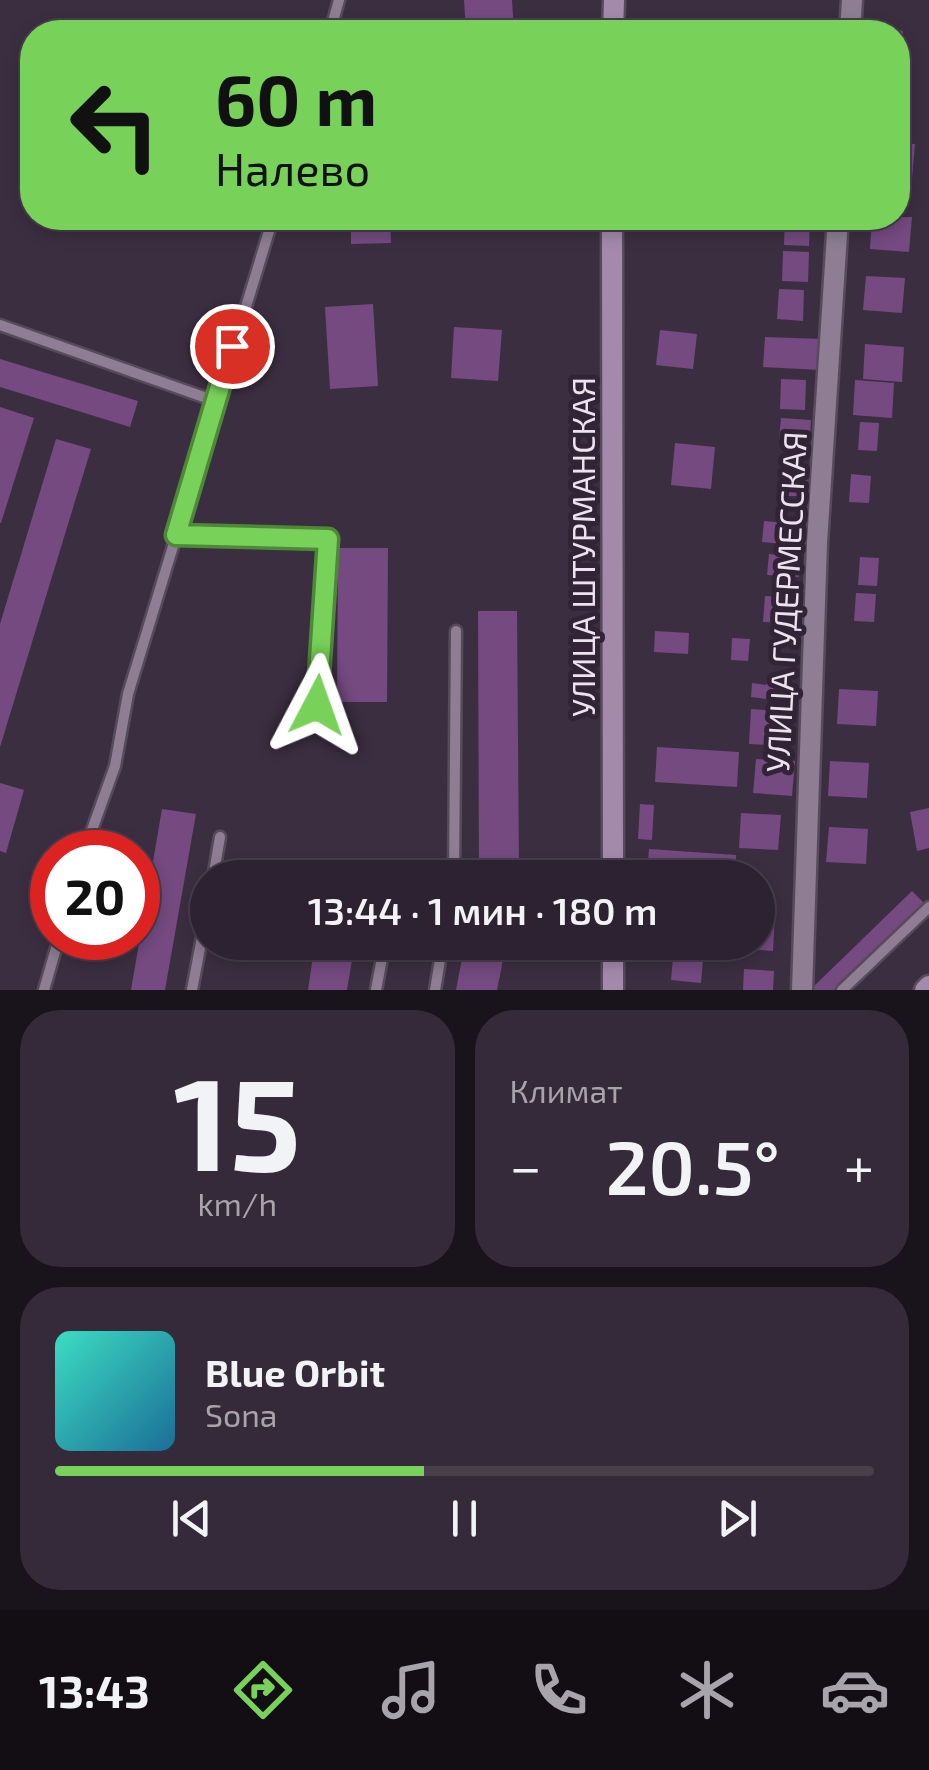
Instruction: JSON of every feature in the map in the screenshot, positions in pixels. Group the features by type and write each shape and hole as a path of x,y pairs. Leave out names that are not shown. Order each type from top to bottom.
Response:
{"main road":[{"name":"УЛИЦА ШТУРМАНСКАЯ","path":"612,230 613,860"},
{"path":"613,960 613,990"}],"street":[{"name":"УЛИЦА ГУДЕРМЕССКАЯ","path":"802,990 816,543 837,230"}],"lane":[{"path":"92,830 115,766 128,694 269,230"},
{"path":"0,324 215,401"},
{"path":"176,535 328,539 317,705"},
{"path":"454,860 456,631"},
{"path":"216,860 220,837"},
{"path":"842,990 929,908"},
{"path":"44,990 53,960"},
{"path":"192,990 198,960"},
{"path":"376,990 382,960"},
{"path":"435,990 440,960"}],"building":[{"path":"464,0 512,0 513,20 465,20"},
{"path":"910,144 915,144 910,179"},
{"path":"912,217 909,252 870,249 871,230 910,230"},
{"path":"351,230 390,230 391,243 351,244"},
{"path":"785,230 810,230 809,246 784,245"},
{"path":"783,251 809,252 808,282 782,281"},
{"path":"866,276 905,278 902,313 863,310"},
{"path":"779,289 804,290 803,321 777,319"},
{"path":"373,304 378,386 330,389 325,307"},
{"path":"454,327 502,330 498,381 451,378"},
{"path":"660,330 697,334 693,369 656,365"},
{"path":"765,337 822,339 821,370 763,367"},
{"path":"865,344 904,347 902,382 863,379"},
{"path":"0,359 138,401 130,427 0,387"},
{"path":"781,379 806,380 805,410 780,409"},
{"path":"855,380 894,383 892,418 853,415"},
{"path":"0,407 34,418 1,523 0,523"},
{"path":"781,418 811,420 810,442 779,440"},
{"path":"860,422 879,423 877,451 858,450"},
{"path":"56,439 91,449 0,747 0,624"},
{"path":"675,443 715,447 711,489 671,485"},
{"path":"783,465 808,466 807,496 781,496"},
{"path":"851,474 871,476 869,503 849,502"},
{"path":"764,521 797,524 795,545 762,542"},
{"path":"338,548 388,548 387,702 337,702"},
{"path":"769,554 801,557 799,577 767,575"},
{"path":"860,557 879,558 877,586 858,585"},
{"path":"856,593 876,594 874,622 854,621"},
{"path":"765,596 790,597 788,623 763,622"},
{"path":"478,611 517,611 519,860 479,860"},
{"path":"655,631 689,633 688,654 654,652"},
{"path":"732,638 750,639 748,661 731,660"},
{"path":"771,673 785,674 782,701 751,697 752,683 766,685"},
{"path":"839,689 878,691 876,726 837,724"},
{"path":"751,709 790,712 788,746 749,744"},
{"path":"657,747 739,752 737,787 655,782"},
{"path":"756,759 795,761 792,796 753,793"},
{"path":"830,761 869,763 867,798 828,796"},
{"path":"0,783 24,790 6,853 0,851"},
{"path":"640,804 654,805 652,840 638,839"},
{"path":"929,808 929,848 917,851 910,812"},
{"path":"162,809 196,814 165,990 131,990 136,960 160,960 158,830"},
{"path":"741,813 781,815 778,850 739,848"},
{"path":"829,827 868,829 866,864 826,862"},
{"path":"649,849 736,855 736,860 648,860"},
{"path":"912,891 925,904 836,990 810,990"},
{"path":"312,960 352,960 347,990 308,990"},
{"path":"462,960 503,960 497,990 456,990"},
{"path":"673,960 703,960 701,983 671,980"},
{"path":"744,969 774,971 773,990 743,990"}],"route":[{"path":"232,346 176,535 328,539 317,705"}]}
